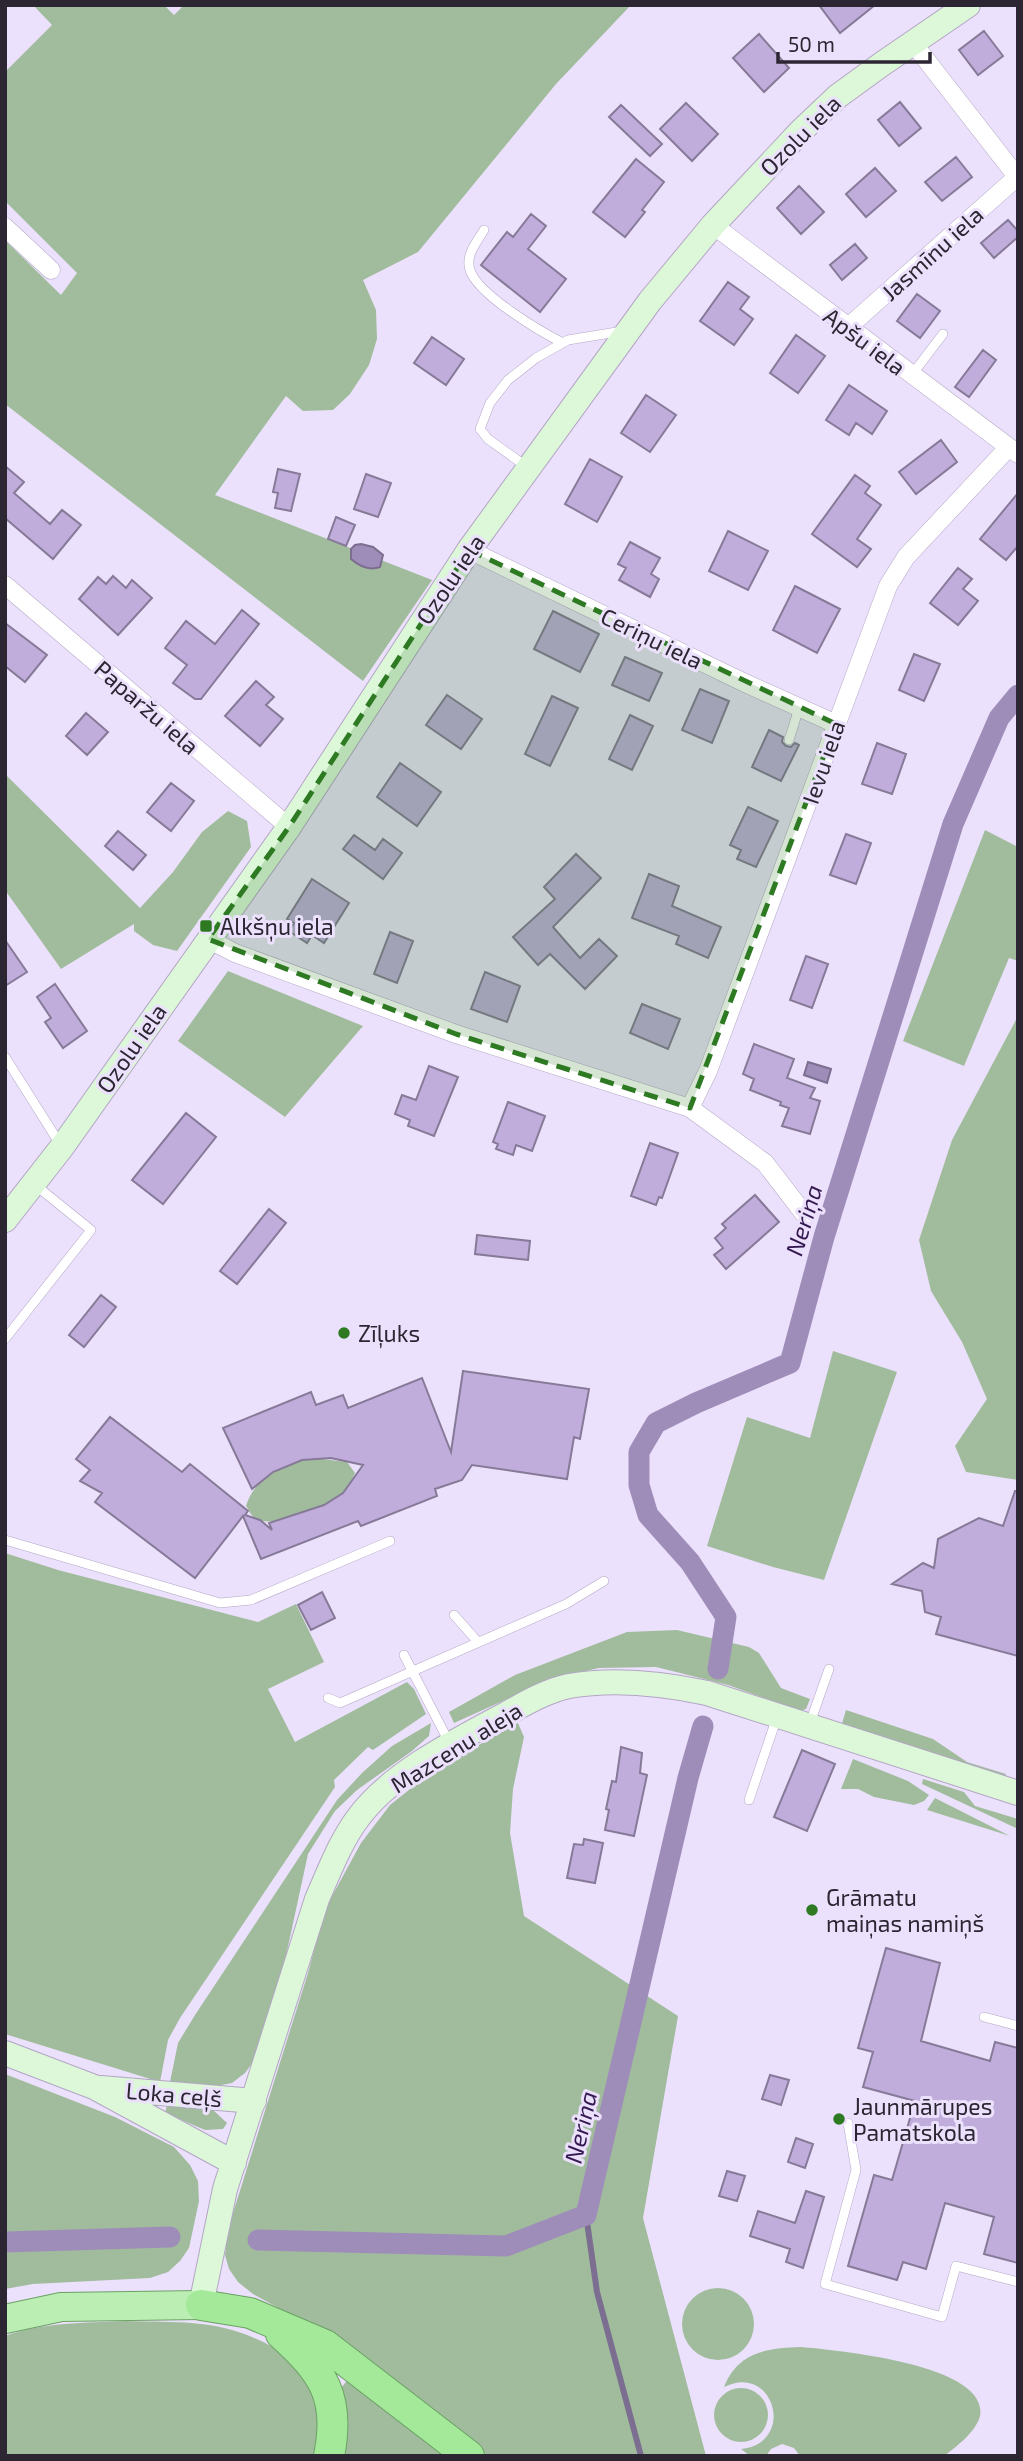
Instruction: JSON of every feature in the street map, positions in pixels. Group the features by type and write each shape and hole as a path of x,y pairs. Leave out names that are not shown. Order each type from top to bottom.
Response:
{"highway":[{"path":"201,2305 250,2313 325,2345 469,2456"},
{"path":"265,2319 304,2355 320,2375 334,2418 329,2456"}],"main road":[{"name":"Ozolu iela","path":"5,1220 62,1147 289,827 469,550 628,331 713,225 801,131 838,96 968,5"},
{"name":"Mazcenu aleja","path":"201,2305 225,2189 317,1899 336,1854 358,1818 385,1790 450,1746 548,1692 570,1686 605,1683 669,1685 707,1693 1018,1793"},
{"name":"Loka ceļš","path":"5,2053 94,2087 234,2163"},
{"name":"Loka ceļš","path":"94,2087 254,2101"},
{"path":"5,2319 61,2307 201,2305"}],"street":[{"path":"913,43 1018,178"},
{"name":"Jasmīnu iela","path":"847,328 1018,178"},
{"name":"Apšu iela","path":"713,225 1013,451"},
{"path":"5,227 51,270"},
{"name":"Ievu iela","path":"690,1108 708,1071 888,586 906,557 1013,451"},
{"name":"Ceriņu iela","path":"469,550 836,724"},
{"name":"Paparžu iela","path":"5,585 289,827"},
{"path":"208,939 235,953 456,1034 690,1108 765,1163 805,1216"}],"lane":[{"path":"484,230 470,252 470,270 481,287 514,313 547,335 563,342"},
{"path":"528,468 488,439 480,429 491,403 508,380 536,358 563,342 595,334 628,331"},
{"path":"911,376 943,334"},
{"path":"789,740 799,708"},
{"path":"5,1057 62,1147"},
{"path":"5,1339 91,1230 33,1184"},
{"path":"5,1540 220,1603 251,1600 390,1541"},
{"path":"328,1698 340,1703 413,1673 566,1604 604,1581"},
{"path":"454,1615 478,1642"},
{"path":"404,1655 450,1746"},
{"path":"810,1726 829,1669"},
{"path":"749,1800 777,1715"},
{"path":"984,2017 1018,2026"},
{"path":"848,2123 856,2170 825,2284 942,2317 956,2266 1018,2282"}],"highlighted area":[{"path":"469,550 836,724 690,1108 456,1034 208,939 289,827"}],"green space":[{"path":"33,5 164,5 174,15 184,5 631,5 556,84 418,252 363,280 376,310 377,339 369,365 350,394 333,410 303,411 286,396 215,495 432,580 363,681 5,404 5,240 61,295 77,273 5,201 5,72 52,25"},
{"path":"5,774 140,908 173,872 202,832 228,811 247,821 251,847 177,951 153,945 134,931 134,924 61,969 5,890"},
{"path":"985,830 1018,847 1018,961 1009,958 964,1066 903,1041"},
{"path":"228,971 363,1026 285,1117 178,1041"},
{"path":"1018,1016 1018,1480 966,1472 955,1446 987,1399 962,1342 931,1291 919,1240 952,1140"},
{"path":"833,1351 897,1372 824,1580 707,1546 747,1417 810,1438"},
{"path":"314,1458 347,1462 355,1473 344,1492 327,1504 288,1519 264,1521 253,1516 246,1506 256,1486 283,1467"},
{"path":"5,1553 58,1570 258,1622 296,1604 324,1662 268,1689 295,1742 407,1682 414,1689 426,1714 373,1750 368,1747 334,1780 335,1787 180,2018 168,2040 160,2082 5,2034"},
{"path":"677,1630 749,1647 759,1653 781,1688 810,1699 806,1709 800,1711 728,1685 656,1667 599,1668 554,1678 454,1723 449,1712 515,1675 627,1632"},
{"path":"846,1710 933,1739 967,1762 1006,1774 1004,1780 841,1727"},
{"path":"431,1723 429,1736 357,1790 335,1811 308,1854 284,1965 256,2058 245,2073 232,2083 216,2086 170,2082 178,2043 337,1800 392,1746"},
{"path":"518,1723 524,1737 513,1789 510,1833 524,1916 678,2016 643,2218 706,2456 488,2456 320,2331 253,2294 238,2282 229,2269 225,2255 228,2229 308,1973 325,1909 361,1843 390,1805 434,1770"},
{"path":"853,1759 908,1781 929,1795 924,1801 914,1805 874,1797 858,1789 841,1789"},
{"path":"923,1779 964,1792 975,1806 1018,1819 1018,1829 922,1784"},
{"path":"935,1798 1010,1836 927,1810"},
{"path":"5,2074 115,2117 174,2147 190,2165 198,2181 199,2201 189,2248 168,2272 150,2278 33,2284 5,2289"},
{"path":"168,2101 211,2108 227,2123 223,2129 205,2130 165,2113"},
{"path":"718,2288 738,2294 748,2304 754,2324 748,2344 738,2354 718,2360 698,2354 688,2344 682,2324 688,2304 698,2294"},
{"path":"125,2321 220,2327 257,2339 285,2355 306,2375 319,2402 321,2423 316,2456 5,2456 5,2336 49,2326"},
{"path":"801,2347 875,2356 936,2372 961,2384 977,2398 980,2416 978,2422 965,2439 944,2456 800,2456 794,2448 782,2444 771,2449 766,2456 750,2456 741,2449 758,2444 769,2433 773,2420 772,2406 766,2394 756,2385 741,2382 724,2387 737,2366 755,2354"},
{"path":"349,2378 451,2456 341,2456 341,2388"},
{"path":"741,2388 760,2396 768,2415 760,2434 741,2442 722,2434 714,2415 722,2396"}],"shaded area":[{"path":"361,544 373,547 383,555 380,567 364,567 351,559 351,549"},
{"path":"808,1062 831,1069 827,1083 804,1075"}],"building":[{"path":"819,5 875,5 840,33"},
{"path":"984,31 1003,56 978,75 959,50"},
{"path":"759,34 789,68 764,92 733,58"},
{"path":"900,102 921,128 899,146 878,120"},
{"path":"686,103 718,134 692,161 660,129"},
{"path":"621,105 662,144 650,156 609,117"},
{"path":"956,157 972,177 942,201 925,182"},
{"path":"636,159 664,182 625,237 593,212"},
{"path":"875,168 896,191 866,217 846,194"},
{"path":"799,186 824,212 801,234 777,208"},
{"path":"531,214 546,226 528,249 566,279 540,312 481,265 507,232 513,237"},
{"path":"1008,220 1018,231 1018,237 994,258 981,243"},
{"path":"855,244 867,258 842,280 830,265"},
{"path":"728,282 749,297 740,309 753,319 734,345 700,321"},
{"path":"917,294 940,311 920,338 897,321"},
{"path":"796,335 825,356 798,393 770,373"},
{"path":"432,337 464,359 446,385 414,363"},
{"path":"983,350 996,360 969,397 955,387"},
{"path":"849,385 887,411 872,434 856,423 849,435 826,420"},
{"path":"646,395 676,415 650,452 621,433"},
{"path":"941,440 957,462 916,494 899,472"},
{"path":"590,459 622,477 597,522 565,504"},
{"path":"5,466 24,482 14,493 50,524 62,510 81,525 53,559 5,518"},
{"path":"278,469 300,474 291,511 275,508 278,493 273,492"},
{"path":"366,474 391,483 378,517 354,509"},
{"path":"855,475 870,486 865,493 881,505 857,539 871,549 857,567 812,534"},
{"path":"1018,493 1018,546 1006,560 980,539"},
{"path":"336,517 355,525 346,546 328,539"},
{"path":"728,531 768,551 748,590 709,571"},
{"path":"630,542 660,558 651,574 659,579 650,597 619,580 626,568 618,564"},
{"path":"958,568 972,579 963,589 978,601 958,625 930,603"},
{"path":"113,576 126,588 132,580 152,598 118,635 79,599 98,577 106,584"},
{"path":"795,586 840,609 817,653 773,630"},
{"path":"242,610 259,624 201,699 195,699 173,683 187,665 165,648 186,621 215,644"},
{"path":"553,611 599,634 580,672 534,649"},
{"path":"5,623 47,655 25,682 5,666"},
{"path":"914,654 940,664 924,701 899,690"},
{"path":"625,657 662,673 649,701 612,685"},
{"path":"256,681 274,697 266,705 283,719 260,746 225,716"},
{"path":"700,689 729,701 712,743 682,730"},
{"path":"447,695 482,719 461,749 426,725"},
{"path":"552,696 578,708 550,766 525,754"},
{"path":"86,713 108,732 87,755 66,736"},
{"path":"630,715 653,726 632,770 609,759"},
{"path":"769,730 783,737 782,742 786,746 791,747 795,743 799,745 781,781 752,767"},
{"path":"877,743 906,754 892,794 862,784"},
{"path":"400,763 441,792 417,826 377,797"},
{"path":"171,783 194,801 171,831 147,812"},
{"path":"748,807 778,821 756,867 737,859 741,850 730,845"},
{"path":"118,831 146,855 133,870 105,846"},
{"path":"846,834 871,843 856,884 830,875"},
{"path":"354,835 375,850 383,839 402,853 383,879 343,849"},
{"path":"576,854 601,878 553,927 580,958 599,939 617,956 585,989 550,954 538,965 513,937 555,899 544,887"},
{"path":"649,874 679,886 672,906 721,927 708,958 676,944 679,936 632,918"},
{"path":"312,879 349,903 324,943 312,935 307,943 289,931 294,923 287,919"},
{"path":"390,932 413,941 397,983 374,974"},
{"path":"5,940 27,972 5,986"},
{"path":"806,956 828,964 812,1008 790,1000"},
{"path":"485,972 520,986 507,1022 471,1009"},
{"path":"55,984 87,1031 63,1048 45,1022 51,1018 37,997"},
{"path":"642,1004 680,1019 668,1049 630,1033"},
{"path":"754,1044 794,1059 787,1078 815,1088 810,1098 820,1101 810,1134 782,1126 789,1108 750,1090 754,1079 743,1074"},
{"path":"429,1066 458,1077 434,1136 408,1126 410,1120 395,1114 402,1095 416,1100"},
{"path":"508,1102 545,1116 532,1151 516,1145 513,1155 496,1149 498,1144 493,1142"},
{"path":"186,1113 216,1137 163,1204 132,1180"},
{"path":"650,1143 678,1153 662,1198 659,1197 656,1205 631,1196"},
{"path":"755,1195 779,1222 726,1269 714,1255 723,1248 715,1238 726,1228 722,1224"},
{"path":"269,1209 286,1223 237,1284 220,1271"},
{"path":"477,1235 530,1241 528,1260 475,1254"},
{"path":"101,1295 116,1307 84,1347 69,1335"},
{"path":"463,1371 589,1389 580,1439 574,1437 567,1479 472,1465 462,1480 435,1489 437,1496 361,1526 358,1521 261,1559 243,1516 195,1578 95,1502 102,1493 80,1481 90,1470 76,1459 110,1417 182,1472 190,1464 248,1511 245,1515 260,1520 272,1530 269,1523 324,1505 343,1493 363,1465 331,1458 302,1460 273,1472 252,1489 223,1428 311,1392 316,1405 343,1395 348,1408 422,1378 451,1452"},
{"path":"1015,1491 1018,1492 1018,1656 936,1634 941,1617 925,1612 922,1591 892,1584 923,1563 934,1568 938,1539 979,1518 1003,1526"},
{"path":"322,1592 335,1618 311,1630 298,1605"},
{"path":"621,1747 642,1753 640,1773 647,1775 634,1836 605,1830 609,1810 606,1809 612,1781 616,1782"},
{"path":"802,1750 835,1764 807,1831 774,1817"},
{"path":"584,1839 603,1843 595,1883 567,1878 574,1844 583,1845"},
{"path":"886,1948 940,1963 921,2041 990,2061 995,2042 1018,2048 1018,2263 984,2254 994,2217 945,2203 926,2269 903,2262 897,2280 848,2266 874,2175 892,2180 915,2101 863,2087 873,2052 858,2048"},
{"path":"770,2075 789,2080 781,2105 762,2099"},
{"path":"796,2138 813,2144 805,2168 788,2162"},
{"path":"727,2171 745,2176 737,2201 719,2196"},
{"path":"806,2191 824,2197 803,2268 786,2262 790,2249 750,2236 758,2211 795,2223"}],"waterway":[{"name":"Neriņa","path":"718,1669 726,1617 690,1562 648,1515 639,1485 639,1452 656,1423 790,1363 824,1237 953,824 999,718 1018,695"},
{"name":"Neriņa","path":"258,2240 506,2246 586,2215 688,1778 703,1726"},
{"path":"586,2215 597,2292 641,2456"},
{"name":"Neriņa","path":"5,2242 170,2237"}],"place":[{"name":"Alkšņu iela","path":"206,926"},
{"name":"Zīļuks","path":"344,1333"},
{"name":"Grāmatu maiņas namiņš","path":"812,1910"},
{"name":"Jaunmārupes Pamatskola","path":"839,2119"}]}
